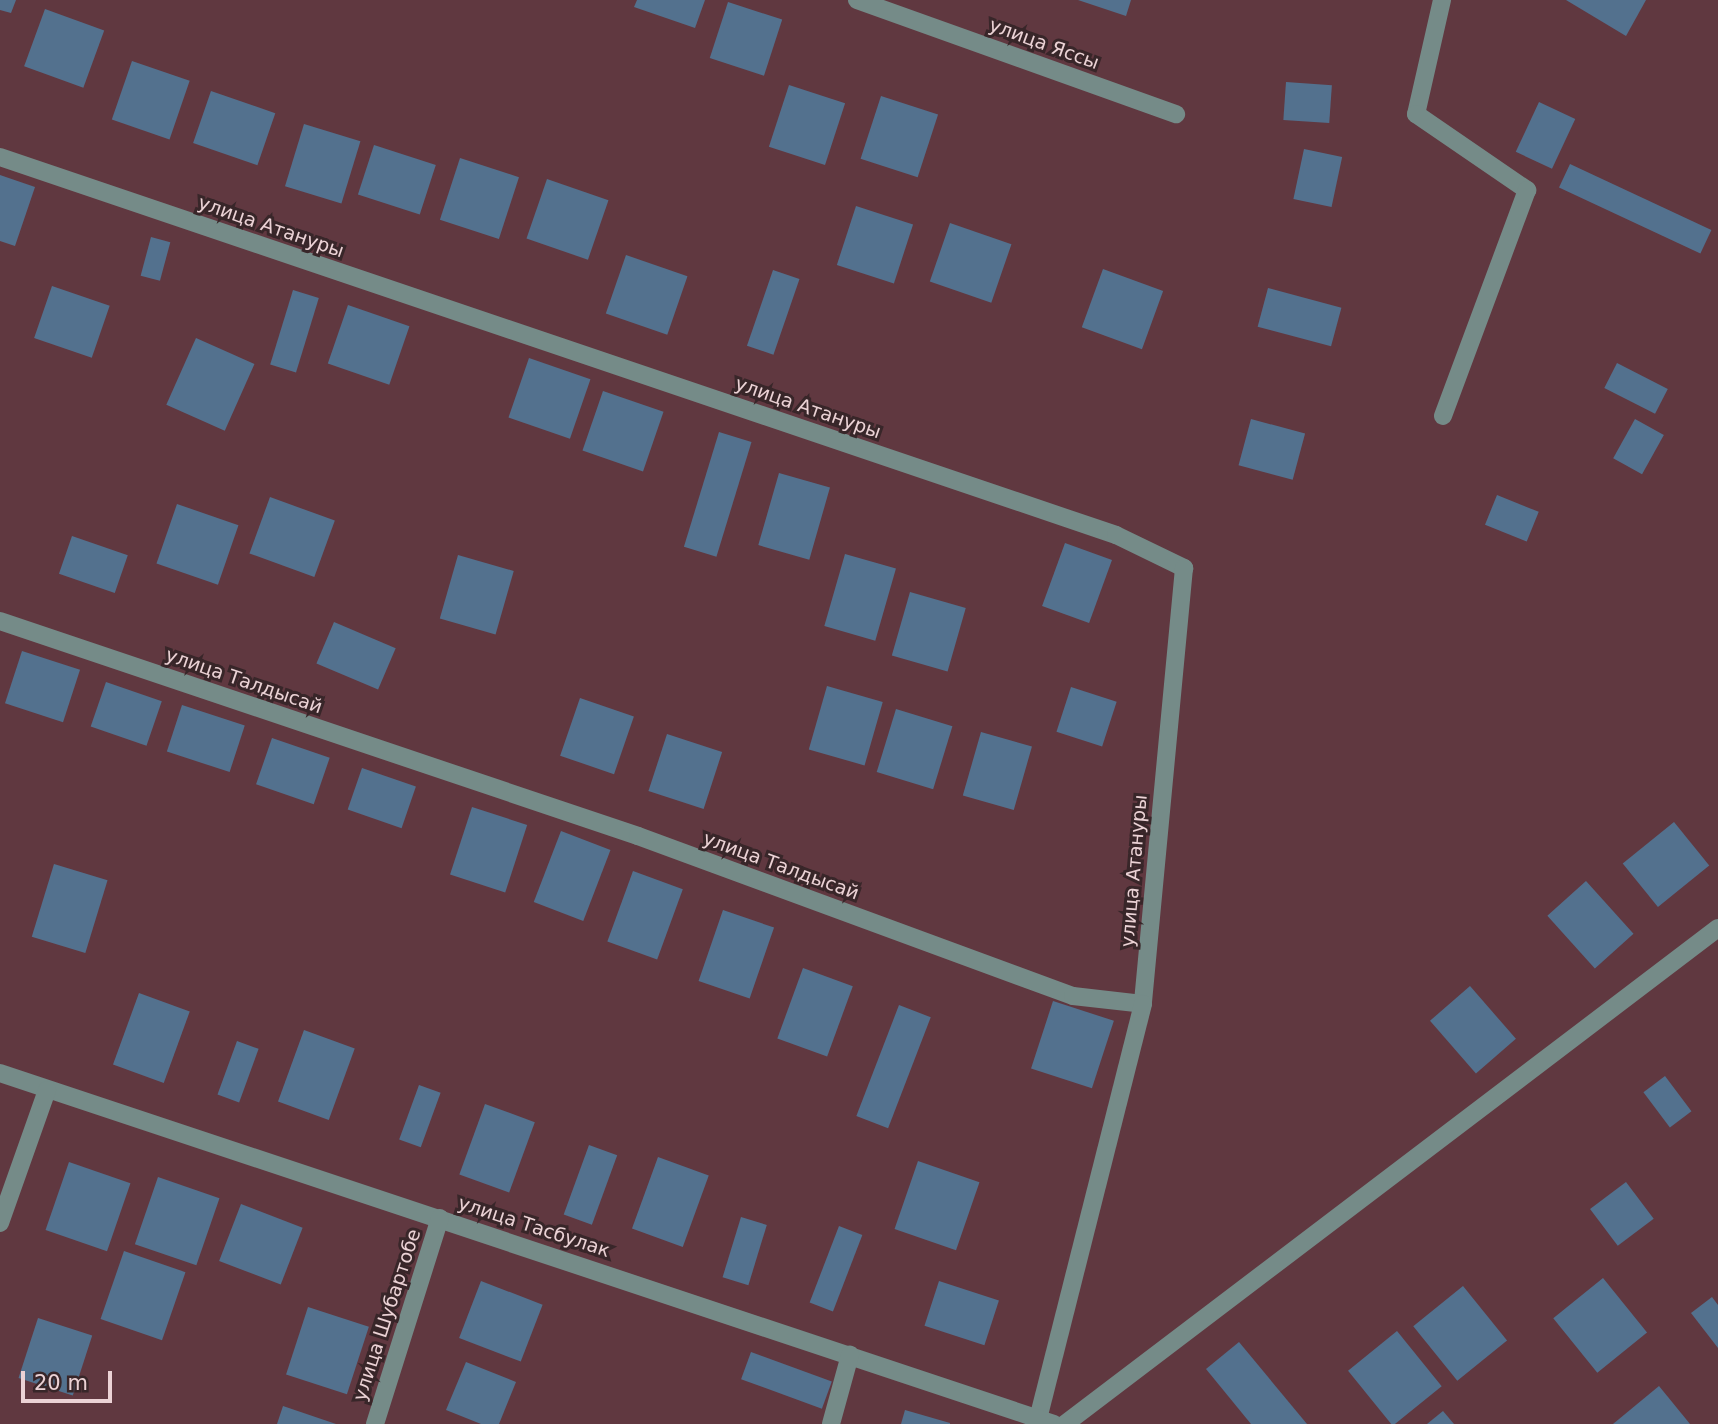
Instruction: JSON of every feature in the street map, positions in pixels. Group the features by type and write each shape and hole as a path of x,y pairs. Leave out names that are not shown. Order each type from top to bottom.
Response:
{"street":[{"name":"улица Яссы","path":"857,0 1177,114"},
{"path":"1442,0 1416,114 1527,190 1443,415"},
{"name":"улица Атануры","path":"0,157 1116,535 1184,568 1143,1004"},
{"name":"улица Талдысай","path":"0,621 638,836 1073,996 1143,1004"},
{"path":"1065,1424 1718,928"},
{"path":"1046,1421 1143,1004"},
{"name":"улица Тасбулак","path":"0,1073 1046,1421"},
{"path":"0,1223 47,1090"},
{"name":"улица Шубартобе","path":"375,1424 440,1218"},
{"path":"831,1424 850,1355"}],"building":[{"path":"0,0 16,0 11,13 0,10"},
{"path":"637,0 705,0 695,28 634,7"},
{"path":"1078,0 1131,0 1126,16"},
{"path":"1566,0 1646,0 1626,36"},
{"path":"728,2 782,20 764,76 710,58"},
{"path":"45,9 104,31 83,88 24,66"},
{"path":"132,61 190,81 169,139 112,120"},
{"path":"1286,82 1332,85 1329,123 1283,120"},
{"path":"789,85 845,103 825,165 769,147"},
{"path":"211,91 275,113 257,165 193,143"},
{"path":"881,96 938,115 918,177 861,159"},
{"path":"1539,102 1575,119 1552,169 1516,152"},
{"path":"304,124 360,141 341,203 285,186"},
{"path":"374,145 436,165 420,215 358,194"},
{"path":"1304,149 1342,157 1332,207 1293,199"},
{"path":"460,158 519,177 499,239 440,220"},
{"path":"1570,164 1711,230 1700,253 1559,188"},
{"path":"0,175 35,187 15,246 0,241"},
{"path":"547,179 608,200 588,260 526,239"},
{"path":"856,206 913,225 894,284 837,265"},
{"path":"950,223 1011,244 991,303 930,282"},
{"path":"151,237 170,242 160,281 141,276"},
{"path":"626,255 687,276 667,335 606,314"},
{"path":"1103,269 1163,291 1142,349 1082,327"},
{"path":"773,270 799,279 773,355 747,346"},
{"path":"52,286 110,306 92,358 34,338"},
{"path":"1268,288 1341,308 1331,346 1258,327"},
{"path":"293,290 319,298 296,372 270,365"},
{"path":"348,305 409,326 389,385 328,364"},
{"path":"196,338 254,364 225,431 166,405"},
{"path":"529,358 590,379 570,439 508,418"},
{"path":"1617,363 1668,389 1655,414 1604,388"},
{"path":"603,391 664,412 643,471 582,451"},
{"path":"1251,419 1305,433 1293,480 1239,465"},
{"path":"1635,419 1664,435 1642,474 1613,458"},
{"path":"719,432 752,442 716,557 684,547"},
{"path":"779,473 830,488 809,560 758,545"},
{"path":"1497,495 1539,512 1527,542 1485,525"},
{"path":"270,497 335,521 314,577 249,553"},
{"path":"177,504 238,525 218,585 156,564"},
{"path":"72,536 128,555 115,593 59,574"},
{"path":"1065,543 1112,560 1089,623 1042,606"},
{"path":"845,554 896,569 875,641 824,626"},
{"path":"458,555 514,571 496,634 440,618"},
{"path":"910,592 966,608 948,671 892,655"},
{"path":"334,622 396,648 378,690 316,663"},
{"path":"22,651 80,670 63,722 5,703"},
{"path":"106,682 162,701 146,746 91,726"},
{"path":"827,686 883,702 865,765 809,749"},
{"path":"1071,687 1117,702 1102,747 1056,732"},
{"path":"580,698 634,717 614,774 560,756"},
{"path":"182,705 245,725 230,772 167,752"},
{"path":"896,709 952,726 933,789 877,772"},
{"path":"981,732 1032,747 1014,810 963,795"},
{"path":"667,734 722,752 704,809 648,791"},
{"path":"272,738 330,758 314,804 256,784"},
{"path":"362,768 416,787 402,828 348,810"},
{"path":"472,807 527,825 505,892 450,875"},
{"path":"1674,822 1709,866 1658,907 1623,864"},
{"path":"561,831 610,850 583,921 534,902"},
{"path":"54,864 108,880 85,953 32,937"},
{"path":"633,871 683,889 657,960 607,941"},
{"path":"1586,881 1634,934 1595,969 1547,916"},
{"path":"723,910 774,928 750,998 699,981"},
{"path":"803,968 853,986 827,1057 777,1038"},
{"path":"1470,986 1516,1039 1476,1074 1430,1021"},
{"path":"139,993 190,1011 164,1083 113,1064"},
{"path":"1053,1001 1114,1021 1092,1088 1031,1069"},
{"path":"899,1005 931,1017 888,1128 856,1116"},
{"path":"304,1030 355,1048 329,1120 278,1101"},
{"path":"237,1041 259,1049 239,1102 218,1095"},
{"path":"1665,1076 1691,1111 1670,1127 1643,1092"},
{"path":"419,1085 441,1093 421,1147 399,1140"},
{"path":"485,1104 535,1122 509,1193 459,1174"},
{"path":"589,1145 617,1155 592,1225 564,1215"},
{"path":"658,1157 709,1175 683,1247 632,1228"},
{"path":"918,1161 979,1182 956,1250 895,1229"},
{"path":"69,1162 130,1183 107,1251 46,1230"},
{"path":"158,1177 219,1198 196,1265 135,1244"},
{"path":"1626,1182 1654,1219 1618,1246 1590,1209"},
{"path":"241,1204 303,1228 281,1285 219,1261"},
{"path":"741,1217 767,1225 748,1285 723,1277"},
{"path":"839,1226 862,1235 833,1312 810,1303"},
{"path":"124,1251 185,1272 162,1340 101,1319"},
{"path":"1603,1278 1647,1332 1597,1373 1553,1318"},
{"path":"481,1281 543,1305 521,1362 459,1338"},
{"path":"939,1281 999,1300 984,1345 924,1326"},
{"path":"1463,1286 1507,1340 1457,1381 1413,1326"},
{"path":"1712,1297 1718,1305 1718,1348 1691,1313"},
{"path":"308,1307 369,1327 347,1394 286,1375"},
{"path":"38,1318 92,1336 73,1396 19,1378"},
{"path":"1397,1331 1442,1386 1395,1424 1391,1424 1348,1371"},
{"path":"1239,1342 1307,1424 1251,1424 1206,1369"},
{"path":"751,1352 832,1381 822,1409 741,1379"},
{"path":"466,1362 516,1382 499,1424 481,1424 446,1410"},
{"path":"1659,1386 1690,1424 1613,1424"},
{"path":"283,1406 336,1424 277,1424"},
{"path":"905,1410 950,1423 950,1424 901,1424"},
{"path":"1443,1411 1454,1424 1427,1424"}]}
